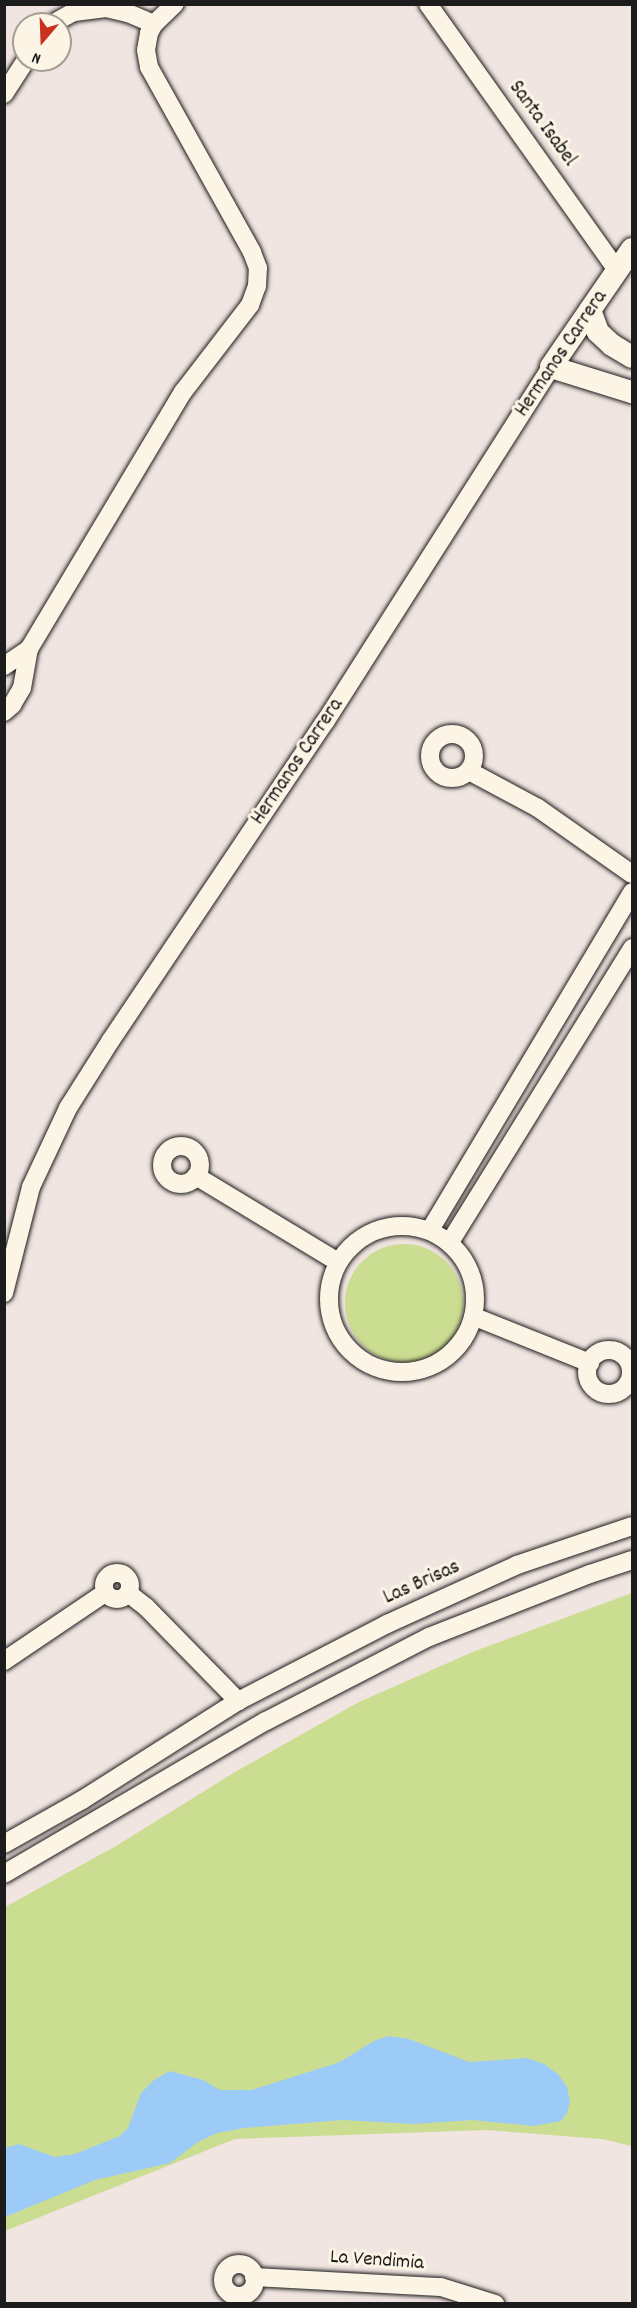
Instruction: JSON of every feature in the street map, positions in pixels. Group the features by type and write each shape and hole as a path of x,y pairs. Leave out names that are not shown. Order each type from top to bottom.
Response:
{"street":[{"path":"4,712 12,705 22,688 29,649 183,392 250,305 257,286 258,268 252,252 149,67 147,42 154,24 175,4"},
{"name":"Santa Isabel","path":"428,4 618,271"},
{"path":"72,13 106,9 128,13 154,24"},
{"path":"4,94 18,72"},
{"name":"Hermanos Carrera","path":"4,1293 31,1187 68,1108 111,1040 325,722 551,367 633,249"},
{"path":"590,310 598,332 612,345 633,357"},
{"path":"551,367 633,392"},
{"path":"4,666 29,649"},
{"path":"470,771 538,808 633,874"},
{"path":"430,1230 633,892"},
{"path":"450,1242 633,948"},
{"path":"196,1176 338,1262"},
{"path":"404,1225 430,1230 450,1242 468,1263 476,1289 475,1317 465,1340 447,1358 425,1370 399,1373 375,1368 353,1354 337,1335 334,1327 329,1311 329,1286 338,1262 355,1242 378,1229 404,1225"},
{"path":"475,1317 590,1363"},
{"name":"Las Brisas","path":"4,1844 82,1800 238,1701 387,1624 517,1565 633,1526"},
{"path":"4,1874 266,1721 429,1637 590,1574 633,1560"},
{"path":"4,1661 105,1593 117,1599 128,1593 146,1607 238,1701 255,1706 266,1721"},
{"path":"238,1701 233,1717 243,1735"},
{"name":"La Vendimia","path":"254,2277 441,2287 495,2304"}],"green space":[{"path":"404,1244 426,1249 446,1261 458,1281 463,1303 458,1325 446,1345 426,1357 404,1362 382,1357 362,1345 350,1325 345,1303 350,1281 362,1261 382,1249"},
{"path":"632,1593 632,2146 602,2139 487,2130 235,2139 5,2231 5,1907 116,1846 235,1772 359,1702 475,1651"}],"water":[{"path":"389,2036 409,2039 469,2062 527,2058 544,2064 558,2074 567,2087 570,2102 567,2113 561,2121 534,2126 472,2120 414,2124 343,2120 244,2128 217,2133 198,2142 170,2163 95,2180 5,2217 5,2148 19,2144 55,2157 75,2154 120,2136 128,2128 141,2093 154,2080 170,2071 203,2080 220,2090 252,2090 340,2062 374,2041"}]}
